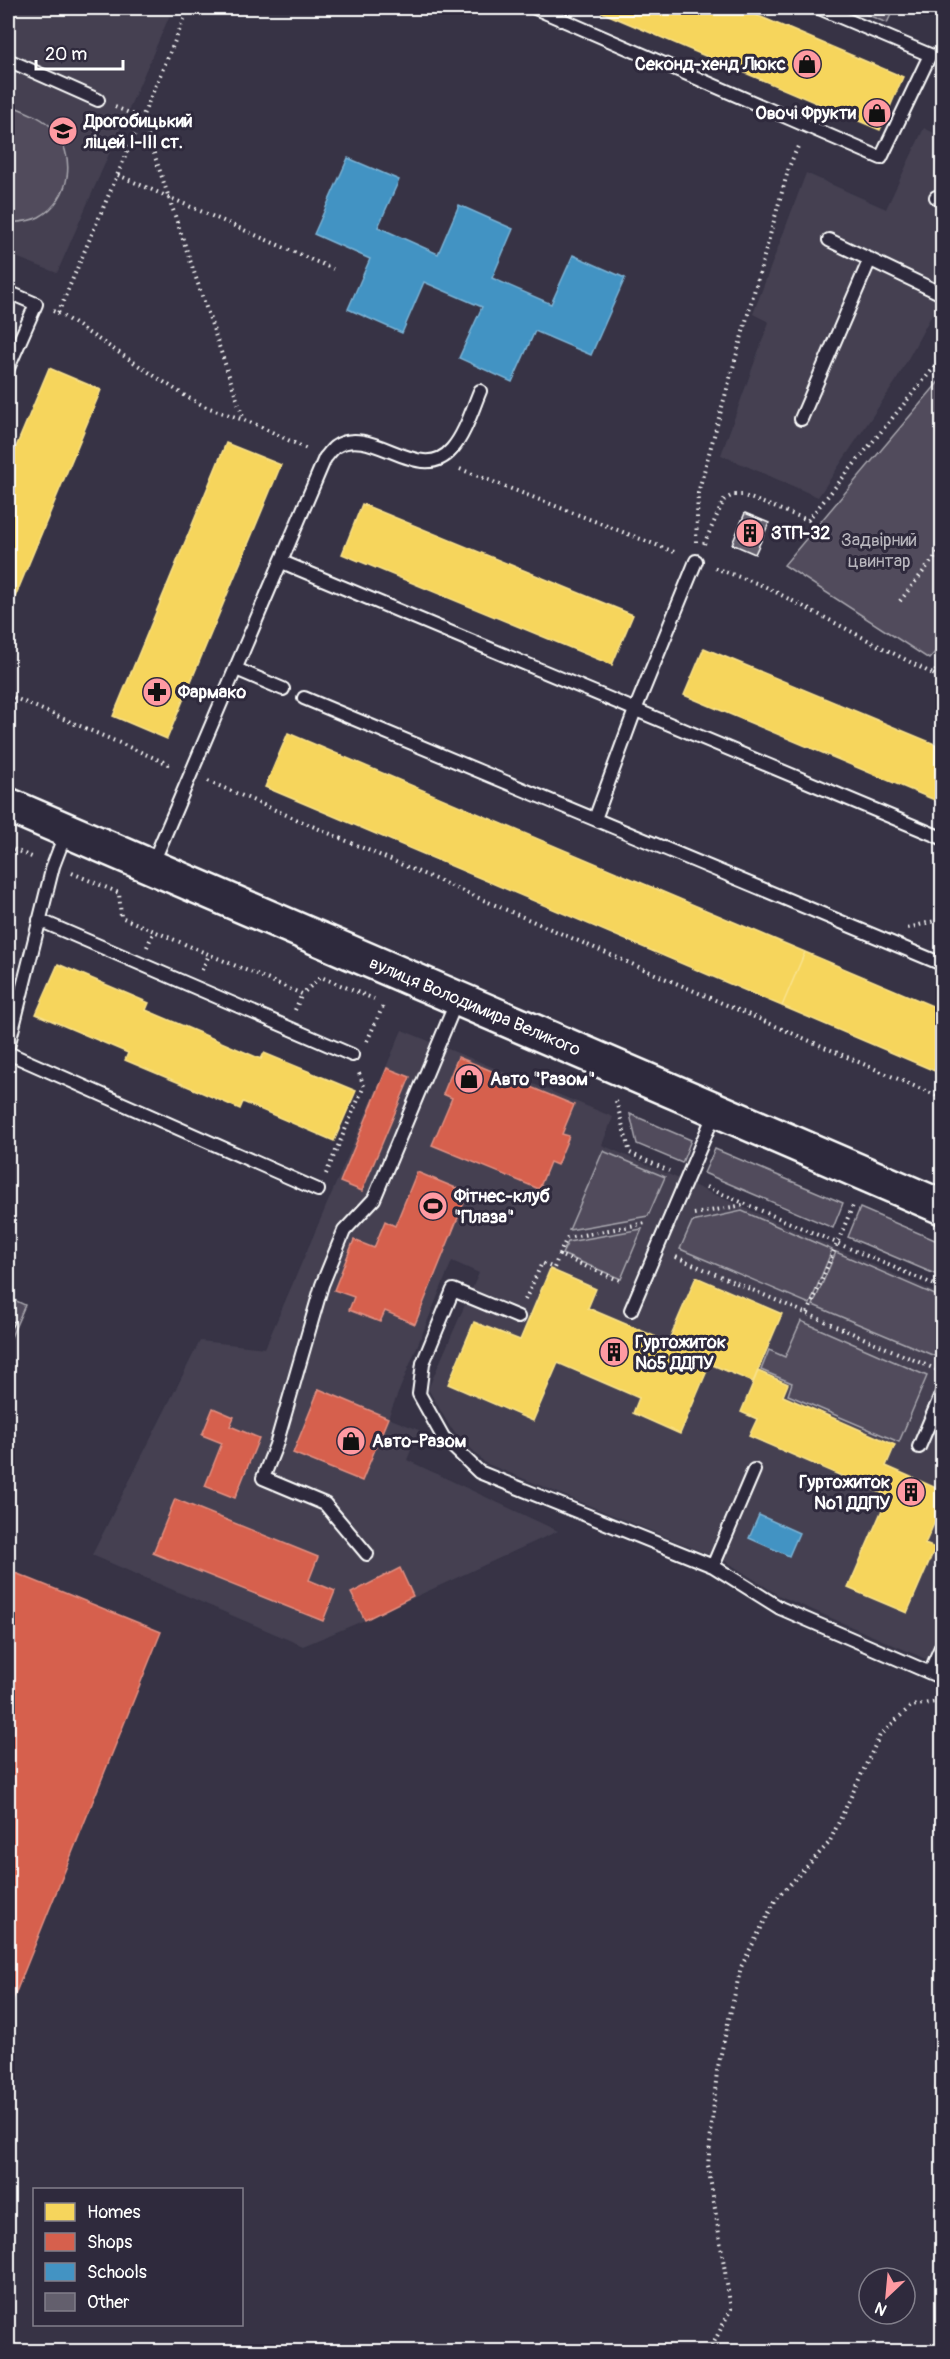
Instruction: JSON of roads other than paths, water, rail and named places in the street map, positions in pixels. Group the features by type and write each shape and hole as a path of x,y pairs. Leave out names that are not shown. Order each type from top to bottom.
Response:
{"street":[{"name":"вулиця Володимира Великого","path":"8,806 942,1207"}],"lane":[{"path":"535,8 881,158 930,55 819,8"},
{"path":"8,60 98,100"},
{"path":"829,240 942,294"},
{"path":"801,419 870,259"},
{"path":"8,292 36,304 8,368"},
{"path":"151,867 326,458 335,447 350,442 368,443 425,463 439,460 452,450 480,391"},
{"path":"594,819 635,710 696,561"},
{"path":"282,562 942,838"},
{"path":"236,669 283,689"},
{"path":"304,698 942,964"},
{"path":"8,1047 53,866 66,831"},
{"path":"39,921 354,1061"},
{"path":"367,1554 325,1504 263,1478 276,1445 327,1275 344,1231 374,1199 457,999"},
{"path":"8,1053 318,1190"},
{"path":"631,1310 716,1110"},
{"path":"518,1317 453,1290 423,1363 419,1394 443,1437 479,1472 713,1566 780,1608 936,1675 942,1646"},
{"path":"919,1447 942,1393"},
{"path":"713,1566 754,1470"}],"place":[{"name":"Секонд-хенд Люкс","path":"807,64"},
{"name":"Овочі Фрукти","path":"877,113"},
{"name":"Дрогобицький ліцей І-ІІІ ст.","path":"63,131"},
{"name":"ЗТП-32","path":"750,533"},
{"name":"Фармако","path":"157,692"},
{"name":"Авто \"Разом\"","path":"469,1079"},
{"name":"Фітнес-клуб \"Плаза\"","path":"433,1206"},
{"name":"Гуртожиток №5 ДДПУ","path":"614,1352"},
{"name":"Авто-Разом","path":"351,1441"},
{"name":"Гуртожиток №1 ДДПУ","path":"911,1492"}],"park label":[{"name":"Задвірний цвинтар","path":"879,550"}]}
